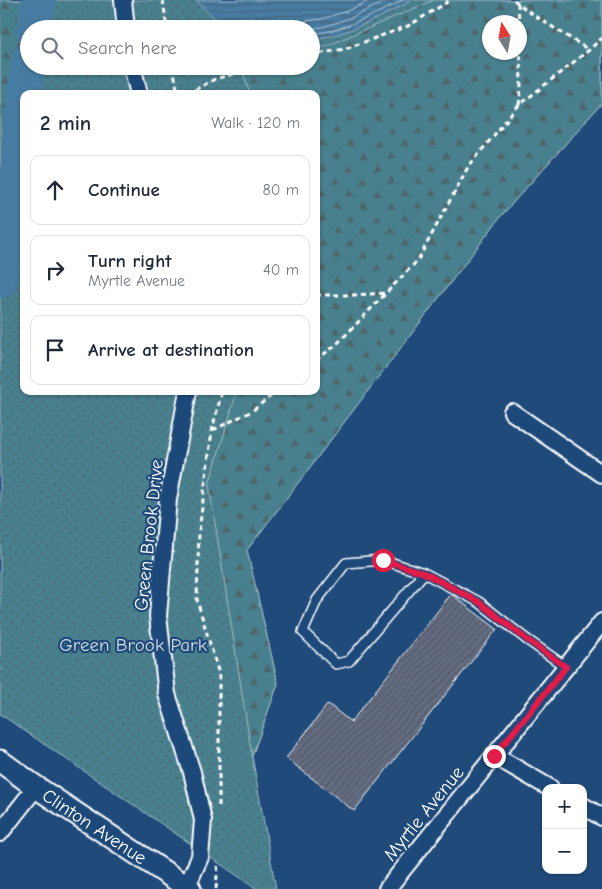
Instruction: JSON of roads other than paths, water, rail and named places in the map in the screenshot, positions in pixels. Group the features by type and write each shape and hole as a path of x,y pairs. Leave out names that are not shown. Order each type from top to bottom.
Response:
{"street":[{"path":"123,0 125,20"},
{"path":"134,75 138,90"},
{"name":"Green Brook Drive","path":"187,395 168,499 158,616 167,694 192,772 203,820 200,857 189,888"},
{"path":"512,412 602,474"},
{"name":"Myrtle Avenue","path":"387,889 602,622"},
{"path":"494,756 543,784"},
{"name":"Clinton Avenue","path":"0,761 36,787 189,888"},
{"path":"0,833 36,787"},
{"path":"587,808 602,817"}],"lane":[{"path":"424,573 348,661 336,664 303,632 317,600 346,563 383,560 424,573 479,602 526,639 566,667"}],"water":[{"path":"197,0 413,0 351,30 320,38 320,20 218,20"}],"waterway":[{"path":"36,20 39,0"},
{"path":"25,90 27,75"},
{"path":"0,281 20,141"}],"park label":[{"name":"Green Brook Park","path":"133,644"}]}
